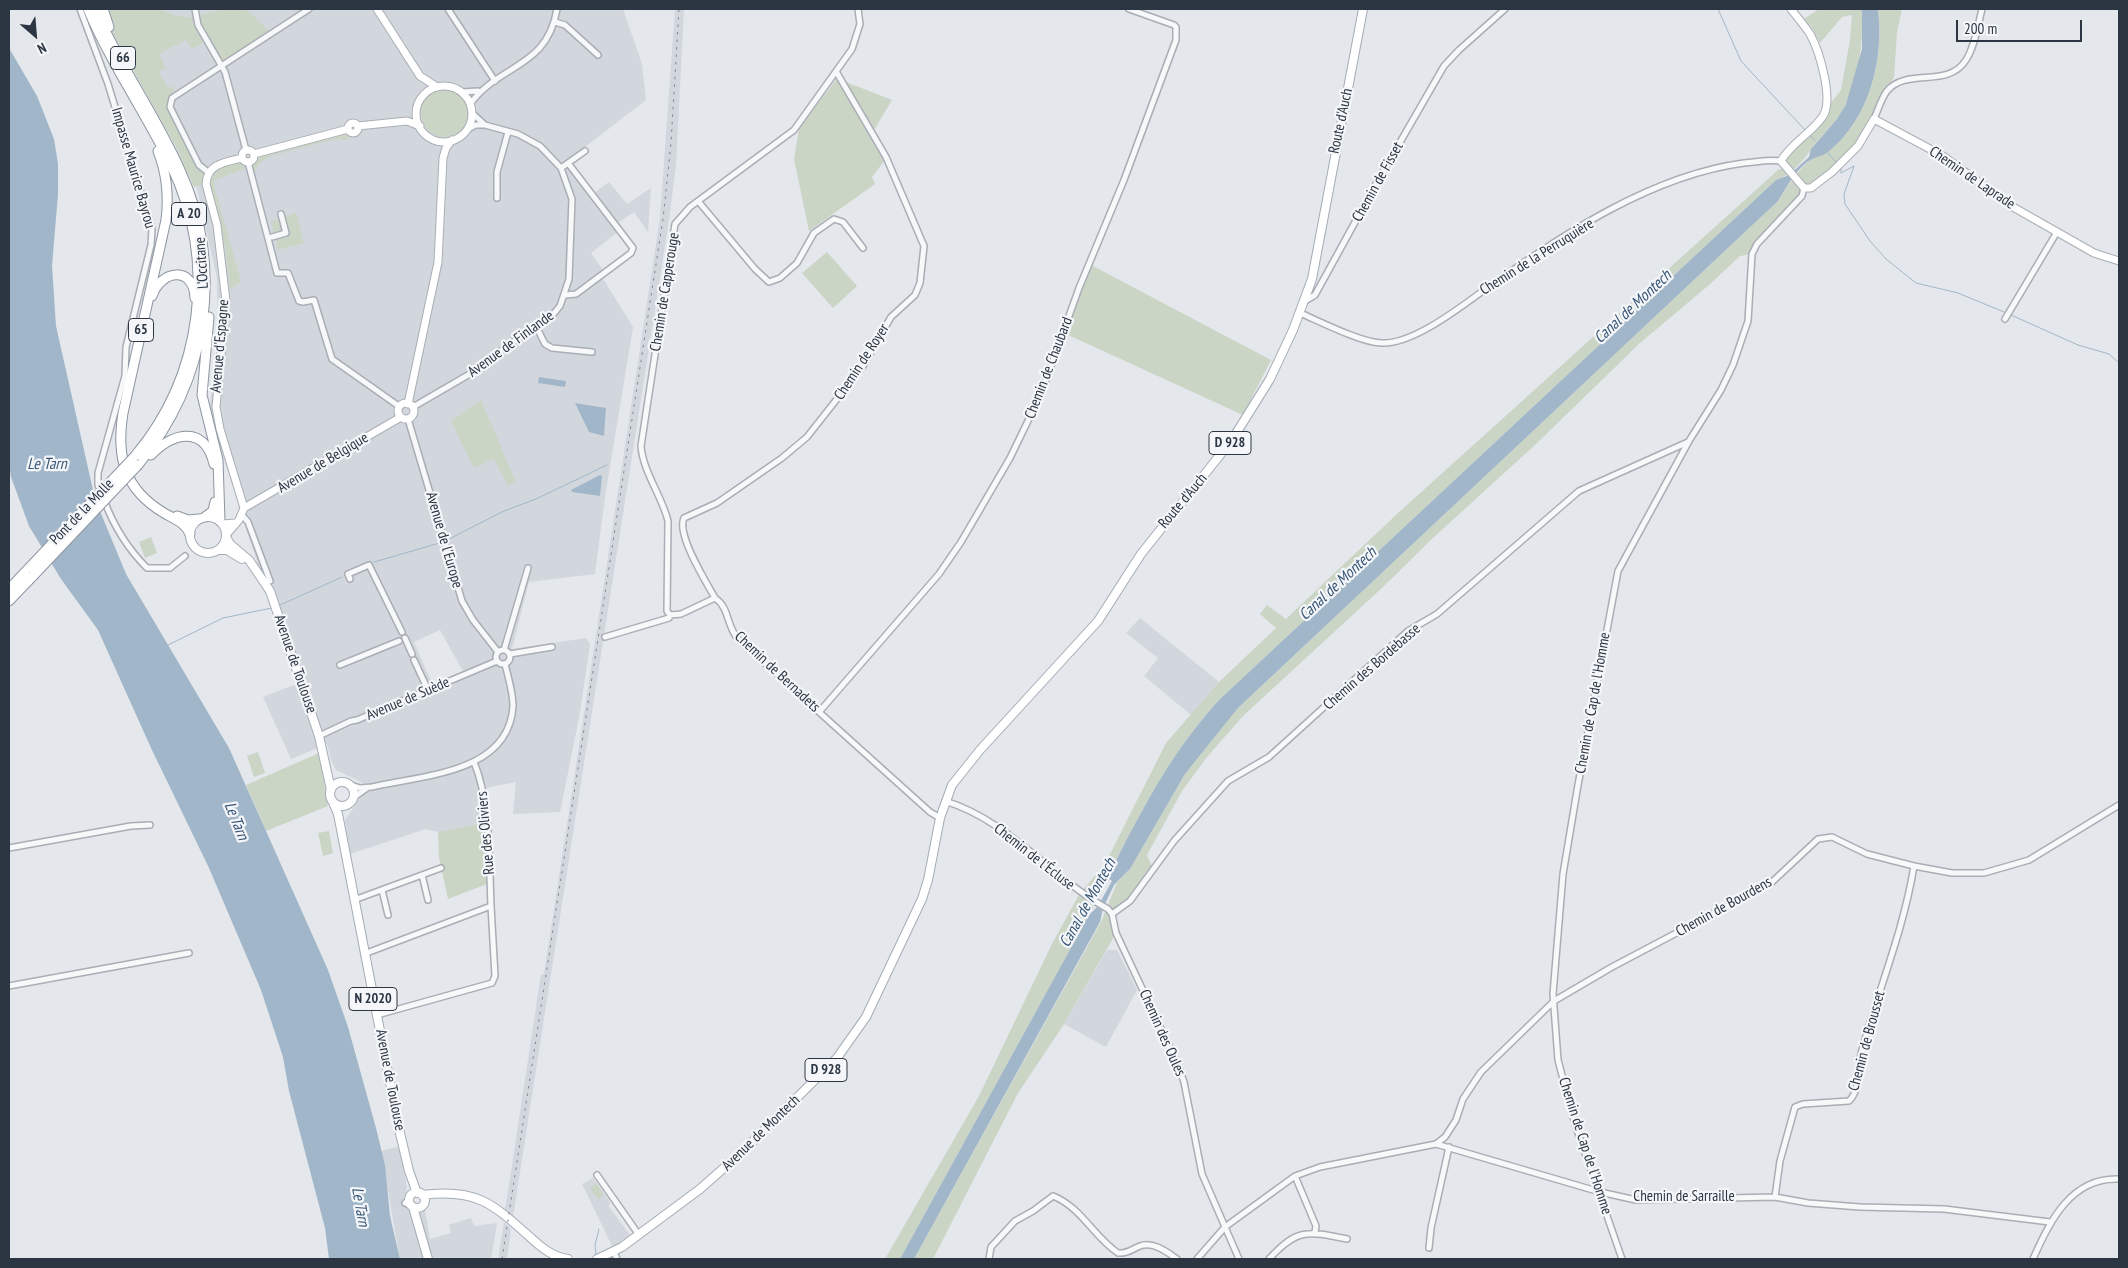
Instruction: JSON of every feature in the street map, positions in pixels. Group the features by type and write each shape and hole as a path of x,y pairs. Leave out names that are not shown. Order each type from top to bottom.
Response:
{"highway":[{"name":"L'Occitane","path":"88,9 175,174 186,203 194,236 199,294 196,322 188,357 170,403 137,463"},
{"name":"L'Occitane","path":"95,9 185,179 195,208 204,257 203,320 190,375 168,422 137,463"},
{"name":"66","path":"103,9 111,33 146,106"},
{"name":"65","path":"137,103 164,167 168,200 166,220 123,413 120,432 121,453 126,473 136,490 152,505 185,525 190,534"},
{"path":"204,257 209,285 202,395 218,460 221,523"},
{"name":"65","path":"188,357 194,290 185,277 173,274 162,280 152,296 126,417 124,452 129,471 150,499 181,518 202,518"},
{"path":"137,463 173,438 193,437 201,441 212,455 215,472 214,508 202,518"},
{"name":"Pont de la Molle","path":"31,572 107,498 137,463"},
{"name":"Pont de la Molle","path":"31,572 137,463"},
{"name":"A 20","path":"9,589 31,572"},
{"name":"A 20","path":"9,601 31,572"}],"main road":[{"name":"Route d'Auch","path":"945,801 952,785 980,750 1091,630 1141,554 1232,440 1270,379 1305,301 1316,256 1362,9"},
{"path":"202,518 221,523 226,536 219,550 209,554 199,552 191,542 190,534 193,524 202,518"},
{"name":"Avenue de Toulouse","path":"226,536 230,544 245,556 270,591 320,736 331,790"},
{"name":"Avenue de Toulouse","path":"219,550 231,552 254,568"},
{"name":"Avenue de Toulouse","path":"327,763 334,775 346,783"},
{"path":"339,826 341,816 351,801 354,792 346,783 337,783 331,790 332,800 341,806 351,801"},
{"name":"Avenue de Toulouse","path":"332,800 339,826 428,1259"},
{"name":"Avenue de Montech","path":"597,1259 615,1256 640,1234 700,1189 742,1152 825,1071 848,1045 866,1017 922,899 928,880 945,801"},
{"path":"416,1201 442,1193 469,1194 488,1203 551,1254 568,1259"}],"street":[{"name":"Impasse Maurice Bayrou","path":"80,9 108,84 152,229 151,245 126,347 125,376 98,473 98,485 112,522 130,550 147,568 159,570 170,568 185,556"},
{"path":"196,9 198,25 222,65 246,150"},
{"path":"242,158 213,167 208,172 199,165 170,103 175,95 309,9"},
{"path":"377,9 420,76 425,94"},
{"path":"448,9 495,81"},
{"path":"461,92 470,93 481,90 531,58 542,48 555,22 557,9"},
{"name":"Chemin de Capperouge","path":"670,615 667,612 668,521 665,508 642,455 641,446 675,226 679,217 698,201 794,130 837,73 852,49 858,36 858,9"},
{"name":"Chemin de Chaubard","path":"820,711 940,574 1010,458 1041,394 1079,288 1124,180 1176,40 1176,27 1174,25 1129,9"},
{"name":"Chemin de Fisset","path":"1305,301 1315,295 1434,81 1449,60 1505,9"},
{"path":"1791,9 1813,41 1827,92 1828,107 1823,116 1786,153 1782,161 1789,172 1804,188 1811,188 1852,153 1874,119 1886,92 1897,83 1907,80 1942,77 1960,68 1970,54 1982,9"},
{"path":"555,22 565,24 598,55"},
{"name":"Chemin de Royer","path":"715,598 697,568 685,534 682,522 684,518 717,503 782,458 807,437 863,366 891,317 914,295 923,273 924,246 886,157 837,73"},
{"path":"420,76 437,87 454,88 461,92 470,104 472,113 466,130"},
{"path":"399,121 410,116 425,94 437,87"},
{"path":"470,104 481,90"},
{"path":"417,108 420,126 426,135 436,140 452,140"},
{"path":"472,113 485,125"},
{"name":"Chemin de Laprade","path":"1874,119 1943,156 2013,207 2094,253 2119,261"},
{"path":"254,154 348,129 355,133 358,126 399,121 411,122 420,126"},
{"path":"400,407 398,411 405,418 413,414 410,405 438,262 443,158 446,148 452,140 471,126 485,125 508,132 540,146 561,168 572,199 571,271 565,295"},
{"path":"497,198 497,172 508,132"},
{"path":"436,140 443,158"},
{"path":"246,150 250,150 254,154"},
{"path":"242,158 243,152 246,150"},
{"path":"561,168 584,151"},
{"path":"248,162 253,160 254,154"},
{"path":"242,158 248,162 277,273 285,272 290,276 299,301 314,300 332,359 400,407 410,405"},
{"name":"Chemin de la Perruquière","path":"1300,313 1362,338 1380,343 1396,342 1450,314 1565,235 1669,182 1728,165 1773,160 1782,161"},
{"name":"Avenue de Finlande","path":"410,405 468,376 555,313 565,295 576,294 631,253 633,248 568,163"},
{"name":"Avenue d'Espagne","path":"208,172 206,184 217,225 226,301 216,407 220,429 243,511"},
{"name":"Chemin de Cap de l'Homme","path":"1622,1259 1575,1124 1558,1060 1554,1001 1563,874 1618,571 1689,441 1721,390 1733,365 1748,321 1752,254 1754,249 1802,196 1804,188"},
{"path":"698,201 755,269 769,282 780,278 797,263 814,233 834,219 843,222 863,248"},
{"path":"272,237 286,234 281,214"},
{"path":"2005,318 2057,232"},
{"path":"536,326 545,344 552,348 592,352"},
{"name":"Avenue de Belgique","path":"243,511 405,418"},
{"name":"Avenue de l'Europe","path":"405,418 466,611 498,652"},
{"name":"Chemin des Bordebasse","path":"1112,914 1130,901 1174,841 1228,781 1269,757 1408,631 1437,614 1579,491 1689,441"},
{"path":"226,536 243,511"},
{"path":"243,511 270,580"},
{"path":"221,523 236,523"},
{"path":"350,579 348,574 369,565 402,632"},
{"path":"504,650 528,568"},
{"path":"605,637 669,618 670,615 681,614 715,598"},
{"name":"Chemin de Bernadets","path":"715,598 725,608 732,631 738,639 930,812 940,818"},
{"path":"340,665 402,640 413,657 428,690"},
{"path":"504,650 510,654 552,647"},
{"path":"504,650 498,652 497,661 505,664"},
{"path":"505,664 509,661 510,654"},
{"name":"Avenue de Suède","path":"320,736 351,720 358,720 497,661"},
{"path":"346,783 360,788 372,786 474,762 494,749 510,722 513,700 505,664"},
{"name":"Rue des Oliviers","path":"377,1015 492,983 495,976 488,828 482,784 474,762"},
{"path":"351,801 372,786"},
{"name":"Chemin de l'Écluse","path":"945,801 962,806 1005,830 1080,893 1095,902"},
{"name":"Chemin de Bourdens","path":"1436,1144 1445,1137 1456,1120 1463,1099 1481,1072 1554,1001 1612,967 1771,883 1809,845 1818,839 1832,837 1867,854 1914,866 1952,873 1984,873 2029,860 2119,805"},
{"path":"9,848 131,826 150,825"},
{"name":"Chemin de Brousset","path":"1775,1197 1780,1160 1795,1107 1803,1104 1849,1101 1853,1097 1865,1040 1897,943 1914,866"},
{"path":"354,900 440,868"},
{"path":"422,875 428,900"},
{"path":"382,890 388,915"},
{"name":"Chemin des Oules","path":"1095,902 1107,908 1112,914 1116,933 1178,1065 1184,1082 1202,1174 1239,1259"},
{"path":"364,954 491,906"},
{"path":"9,986 189,953"},
{"name":"Chemin de Sarraille","path":"1197,1259 1225,1227 1295,1176 1320,1167 1436,1144 1600,1192 1636,1200 1775,1197 1808,1203 1860,1207 1944,1208 2050,1222"},
{"path":"1429,1248 1431,1228 1449,1147"},
{"path":"597,1175 640,1234"},
{"path":"1295,1176 1316,1226 1315,1232"},
{"path":"2033,1259 2050,1222 2071,1196 2094,1181 2119,1179"},
{"path":"989,1259 991,1247 1015,1221 1033,1211 1053,1196 1063,1200 1076,1211 1090,1229 1118,1253 1130,1252 1142,1245 1154,1246 1177,1259"},
{"path":"1269,1259 1285,1242 1315,1232 1347,1239"}],"shaded area":[{"path":"117,9 623,9 642,64 646,100 568,160 594,193 609,182 627,204 651,188 648,232 634,212 615,225 619,231 591,253 606,274 602,277 633,327 605,497 595,574 529,582 512,649 586,638 590,644 579,718 560,812 513,814 516,782 480,789 482,823 438,832 426,829 350,854 345,820 360,798 369,790 367,785 336,770 327,744 291,759 263,697 296,684 218,440 210,405 218,335 217,278 195,179","holes":["440,630 464,673 433,686 414,642"]},
{"path":"675,9 684,9 676,165 669,220 513,1217 505,1210 541,974 544,974 660,218"},
{"path":"1140,618 1219,682 1191,715 1144,676 1158,658 1126,633"},
{"path":"1107,950 1117,950 1137,990 1106,1047 1064,1024"},
{"path":"400,1146 407,1189 403,1200 404,1206 411,1212 425,1209 430,1239 451,1233 449,1225 471,1218 474,1226 497,1223 491,1259 400,1259 381,1151"},
{"path":"593,1178 610,1202 609,1207 630,1235 613,1248 582,1184"},
{"path":"504,1222 511,1229 507,1259 498,1259"}],"green space":[{"path":"99,9 158,9 177,16 191,17 223,9 246,9 271,33 222,65 207,40 192,49 186,40 159,54 166,68 159,72 168,88 172,86 175,92 169,103 199,165 208,172 206,184 194,187 175,145"},
{"path":"1819,9 1862,9 1862,38 1855,80 1837,119 1796,167 1776,180 1207,713 1176,754 1149,798 1109,879 900,1259 885,1259 979,1096 1052,944 1080,893 1105,864 1166,743 1219,682 1276,628 1260,614 1267,605 1286,619 1397,514 1778,170 1785,167 1781,161 1808,133 1841,90 1850,40 1852,15 1842,17 1820,43 1811,26 1804,19"},
{"path":"1878,9 1902,9 1897,32 1894,77 1858,146 1832,172 1804,188 1802,196 1757,244 1752,254 1740,256 1709,285 1640,343 1536,444 1243,716 1207,757 1182,791 1147,855 1153,869 1130,901 1112,914 1116,933 1064,1024 1018,1093 933,1259 914,1259 1101,922 1117,883 1130,869 1185,774 1238,708 1778,201 1806,164 1813,158 1828,151 1843,137 1855,122 1871,86 1879,48"},
{"path":"841,73 846,82 892,100 871,135 885,160 872,177 875,184 809,231 794,159 799,129"},
{"path":"440,89 450,89 459,93 465,99 468,104 468,122 459,133 450,137 440,137 431,133 425,127 421,118 421,108 425,99 431,93"},
{"path":"343,133 349,137 348,140 336,139 270,156 259,164 254,175 252,167 259,157"},
{"path":"237,161 244,165 244,169 214,181 241,281 230,290 225,246 209,181 210,176 215,170"},
{"path":"296,213 304,243 278,250 271,221"},
{"path":"827,252 857,286 833,308 802,273"},
{"path":"1091,265 1271,360 1243,415 1066,334"},
{"path":"481,400 516,482 508,486 494,459 474,468 451,421"},
{"path":"151,537 157,553 145,558 139,542"},
{"path":"258,752 265,773 254,777 247,756"},
{"path":"319,753 328,806 266,831 246,785"},
{"path":"482,823 485,831 484,847 487,884 448,899 439,858 438,832"},
{"path":"329,831 333,853 323,856 318,833"},
{"path":"597,1184 604,1195 598,1199 590,1188"}],"water":[{"path":"1862,9 1878,9 1879,48 1876,68 1864,105 1842,138 1828,152 1812,159 1802,167 1778,201 1238,708 1185,774 1130,869 1114,885 1103,908 1100,922 914,1259 900,1259 1089,915 1098,906 1112,881 1109,879 1116,862 1149,798 1176,754 1196,727 1219,700 1776,180 1789,175 1809,157 1811,149 1837,119 1846,104 1862,49"},
{"name":"Le Tarn","path":"9,48 37,96 54,139 58,164 58,194 52,266 56,326 95,499 126,574 229,748 328,970 348,1027 376,1128 385,1165 390,1216 400,1259 329,1259 325,1228 289,1091 283,1057 261,990 209,868 151,748 98,630 61,579 29,526 11,477 9,465"},
{"path":"539,377 566,381 565,387 538,383"},
{"path":"575,403 606,408 604,436 589,432"},
{"path":"600,475 602,476 600,496 572,492 571,490"}],"waterway":[{"path":"1718,9 1741,61 1805,130"},
{"path":"1810,135 1815,141"},
{"path":"1828,153 1836,162"},
{"path":"1841,169 1841,173 1854,166 1844,194 1845,204 1870,241 1886,259 1916,283 1958,293 2004,312"},
{"path":"2011,315 2078,345 2109,354 2119,363"},
{"path":"447,540 504,511 536,499 607,465"},
{"path":"374,562 443,542"},
{"path":"278,606 342,577"},
{"path":"166,646 223,618 272,608"},
{"path":"596,1254 595,1245 599,1229"}],"railway":[{"path":"502,1259 663,219 671,143 679,9"}],"water label":[{"name":"Canal de Montech","path":"1633,307"},
{"name":"Canal de Montech","path":"1338,584"},
{"name":"Canal de Montech","path":"1088,903"}]}
